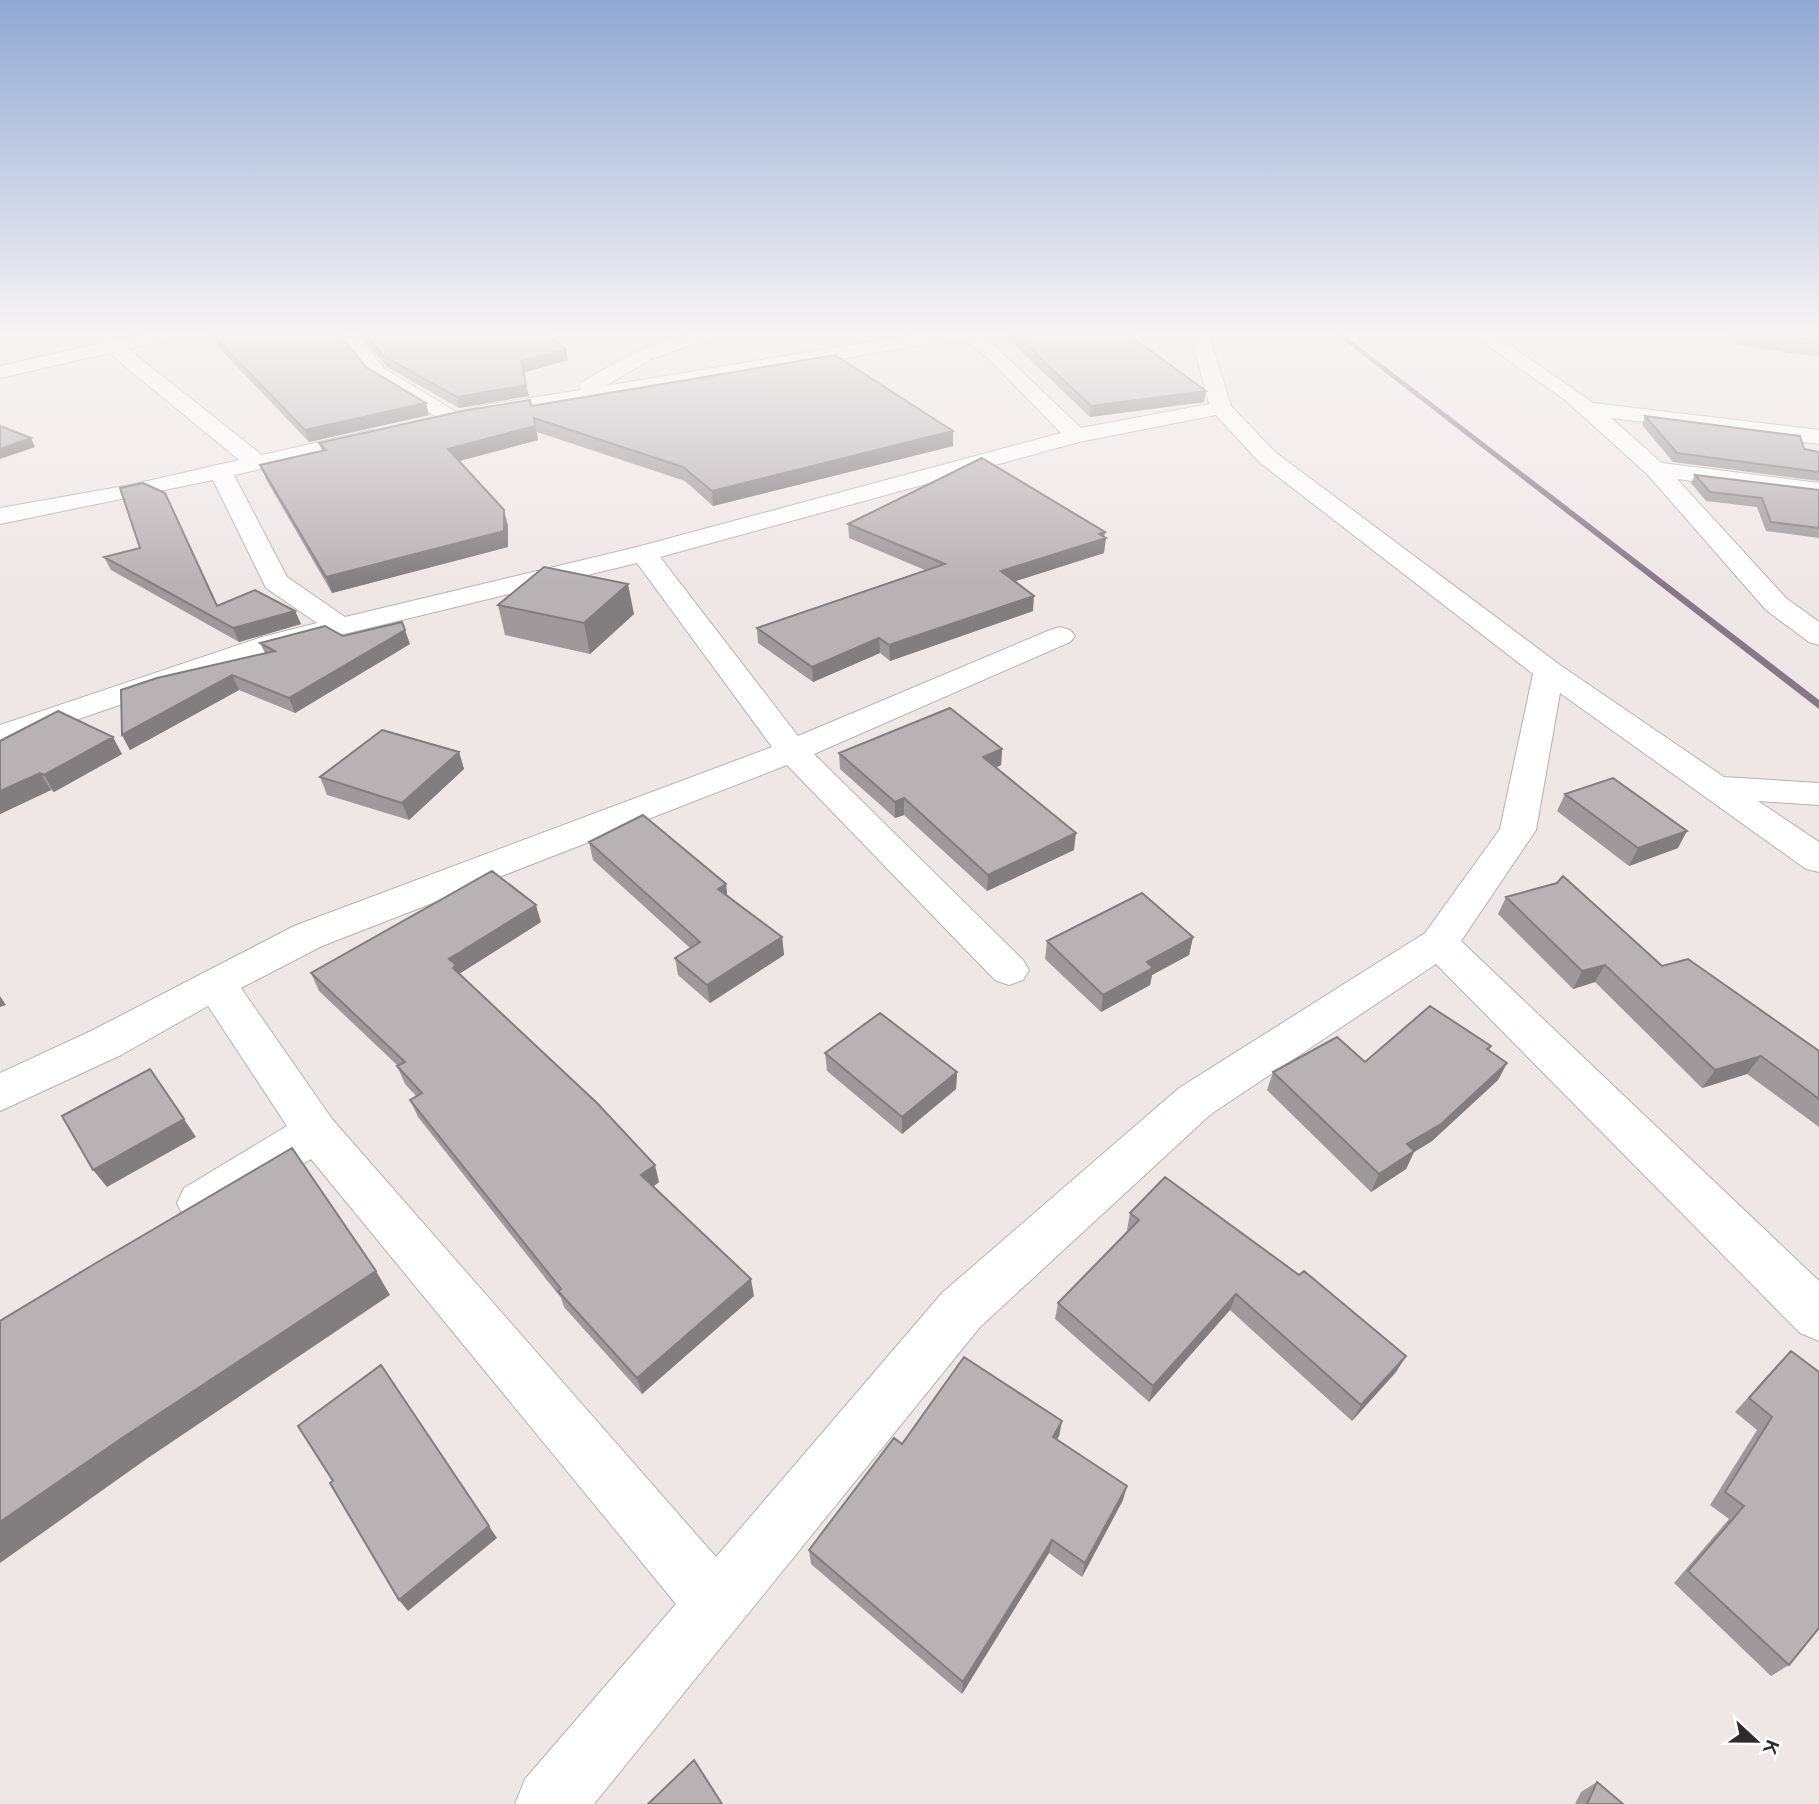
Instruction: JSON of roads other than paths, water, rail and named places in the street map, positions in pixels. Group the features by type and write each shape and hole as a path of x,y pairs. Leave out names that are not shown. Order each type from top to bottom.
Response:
{"street":[{"path":"199,416 257,463"},
{"path":"428,424 465,416"},
{"path":"1056,416 1076,436"},
{"path":"0,736 272,642 643,553 1076,436 1179,416"},
{"path":"1229,416 1267,457 1549,671 1819,860"},
{"path":"1594,416 1656,470 1776,604 1819,636"},
{"path":"1646,416 1819,437"},
{"path":"0,500 12,514 389,433"},
{"path":"1656,470 1819,490"},
{"path":"220,471 276,582 340,626"},
{"path":"643,553 792,751 1009,970"},
{"path":"0,1093 106,1043 308,936 792,751 1060,636"},
{"path":"550,1804 961,1310 1195,1101 1439,943 1518,830 1549,671"},
{"path":"1715,787 1819,794"},
{"path":"1439,943 1819,1316"},
{"path":"215,983 316,1132 716,1604"},
{"path":"164,1226 316,1132"}],"waterway":[{"path":"1445,416 1819,706"}]}
